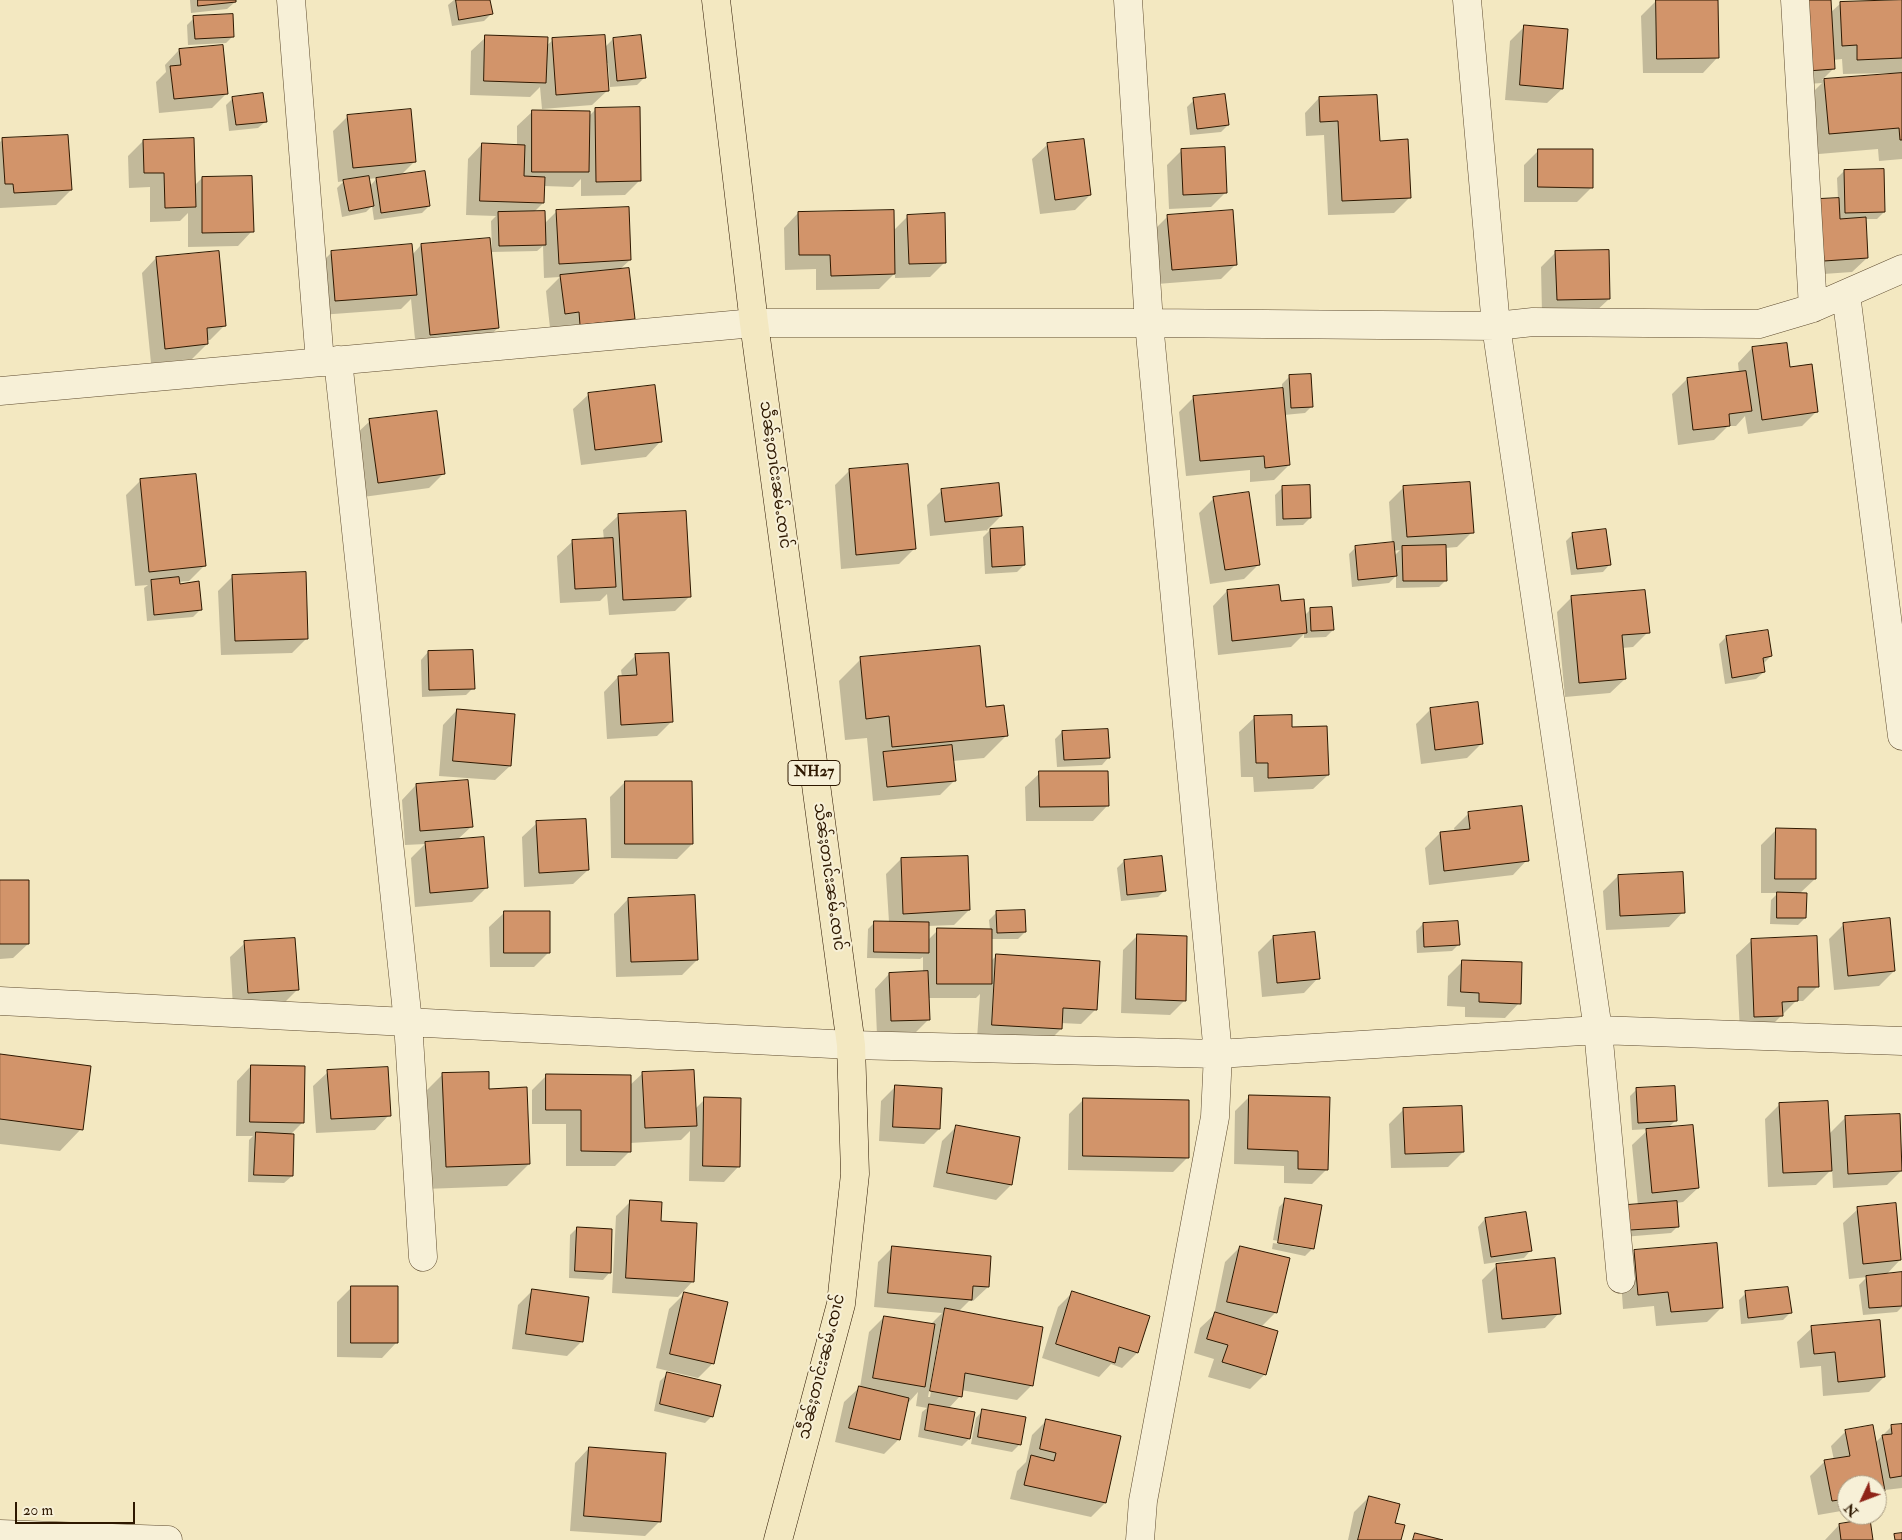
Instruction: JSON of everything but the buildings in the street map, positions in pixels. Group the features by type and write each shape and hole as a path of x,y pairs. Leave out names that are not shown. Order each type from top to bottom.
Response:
{"highway":[{"name":"သဵၼ်ႈတၢင်းၼမ်ႉၸၢင်","path":"716,0 754,323 851,1045 854,1174 841,1304 778,1540"}],"street":[{"path":"291,0 329,361 408,1022 424,1257"},
{"path":"1128,0 1149,323 1218,1054 1215,1117 1143,1501 1140,1540"},
{"path":"1467,0 1496,326 1598,1030 1620,1279"},
{"path":"1795,0 1813,308"},
{"path":"0,390 754,323 1149,323 1496,326 1533,322 1759,324 1813,308 1902,269"},
{"path":"1846,294 1902,736"},
{"path":"0,1001 851,1045 1218,1054 1598,1030 1902,1041"},
{"path":"0,1534 168,1540"}]}
